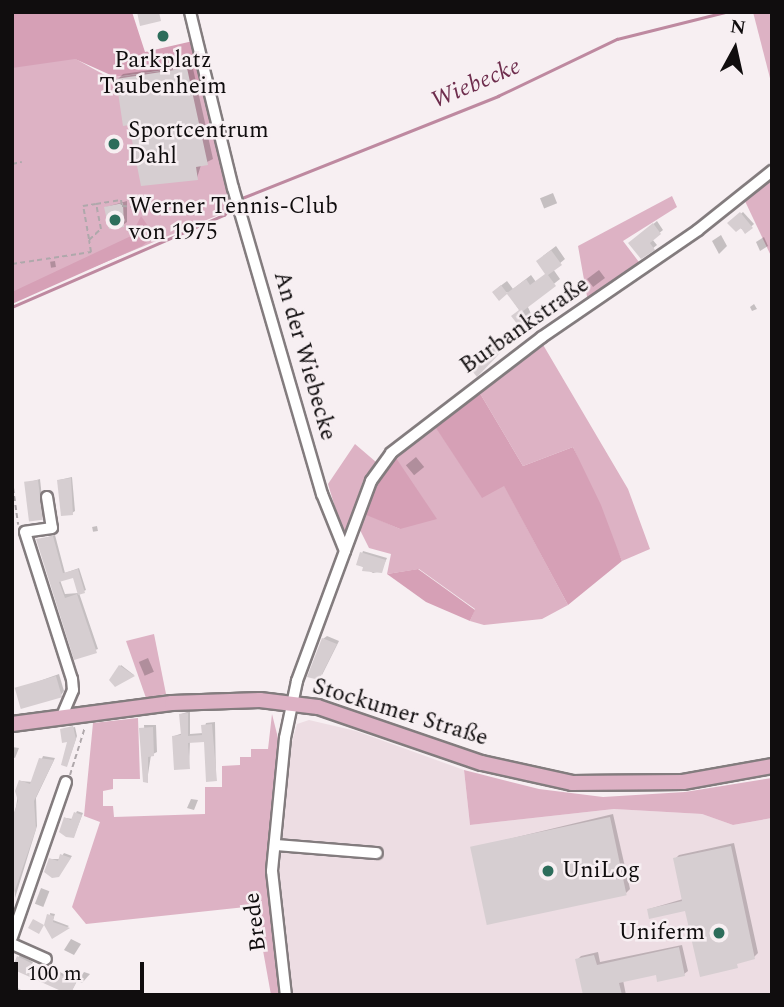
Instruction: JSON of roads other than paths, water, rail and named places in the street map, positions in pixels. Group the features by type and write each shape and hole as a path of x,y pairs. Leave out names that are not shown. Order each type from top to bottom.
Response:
{"main road":[{"name":"Stockumer Straße","path":"12,724 209,700 291,703 351,716 507,770 572,783 684,782 772,765"}],"street":[{"name":"An der Wiebecke","path":"190,12 233,188 321,494 345,551"},
{"name":"Burbankstraße","path":"345,551 371,481 391,453 541,337 698,230 772,171"},
{"path":"47,497 51,528 22,533 72,679 73,690 61,718"},
{"path":"291,703 345,551"},
{"name":"Brede","path":"286,995 273,897 275,845 291,703"},
{"path":"12,937 66,782"},
{"path":"275,845 377,853"},
{"path":"12,944 46,959"}],"waterway":[{"name":"Wiebecke","path":"242,198 498,96 617,39 725,12"},
{"name":"Wiebecke","path":"12,307 224,215 234,205"}],"place":[{"name":"Parkplatz Taubenheim","path":"163,36"},
{"name":"Sportcentrum Dahl","path":"114,144"},
{"name":"Werner Tennis-Club von 1975","path":"115,220"},
{"name":"UniLog","path":"548,871"},
{"name":"Uniferm","path":"719,933"}]}
